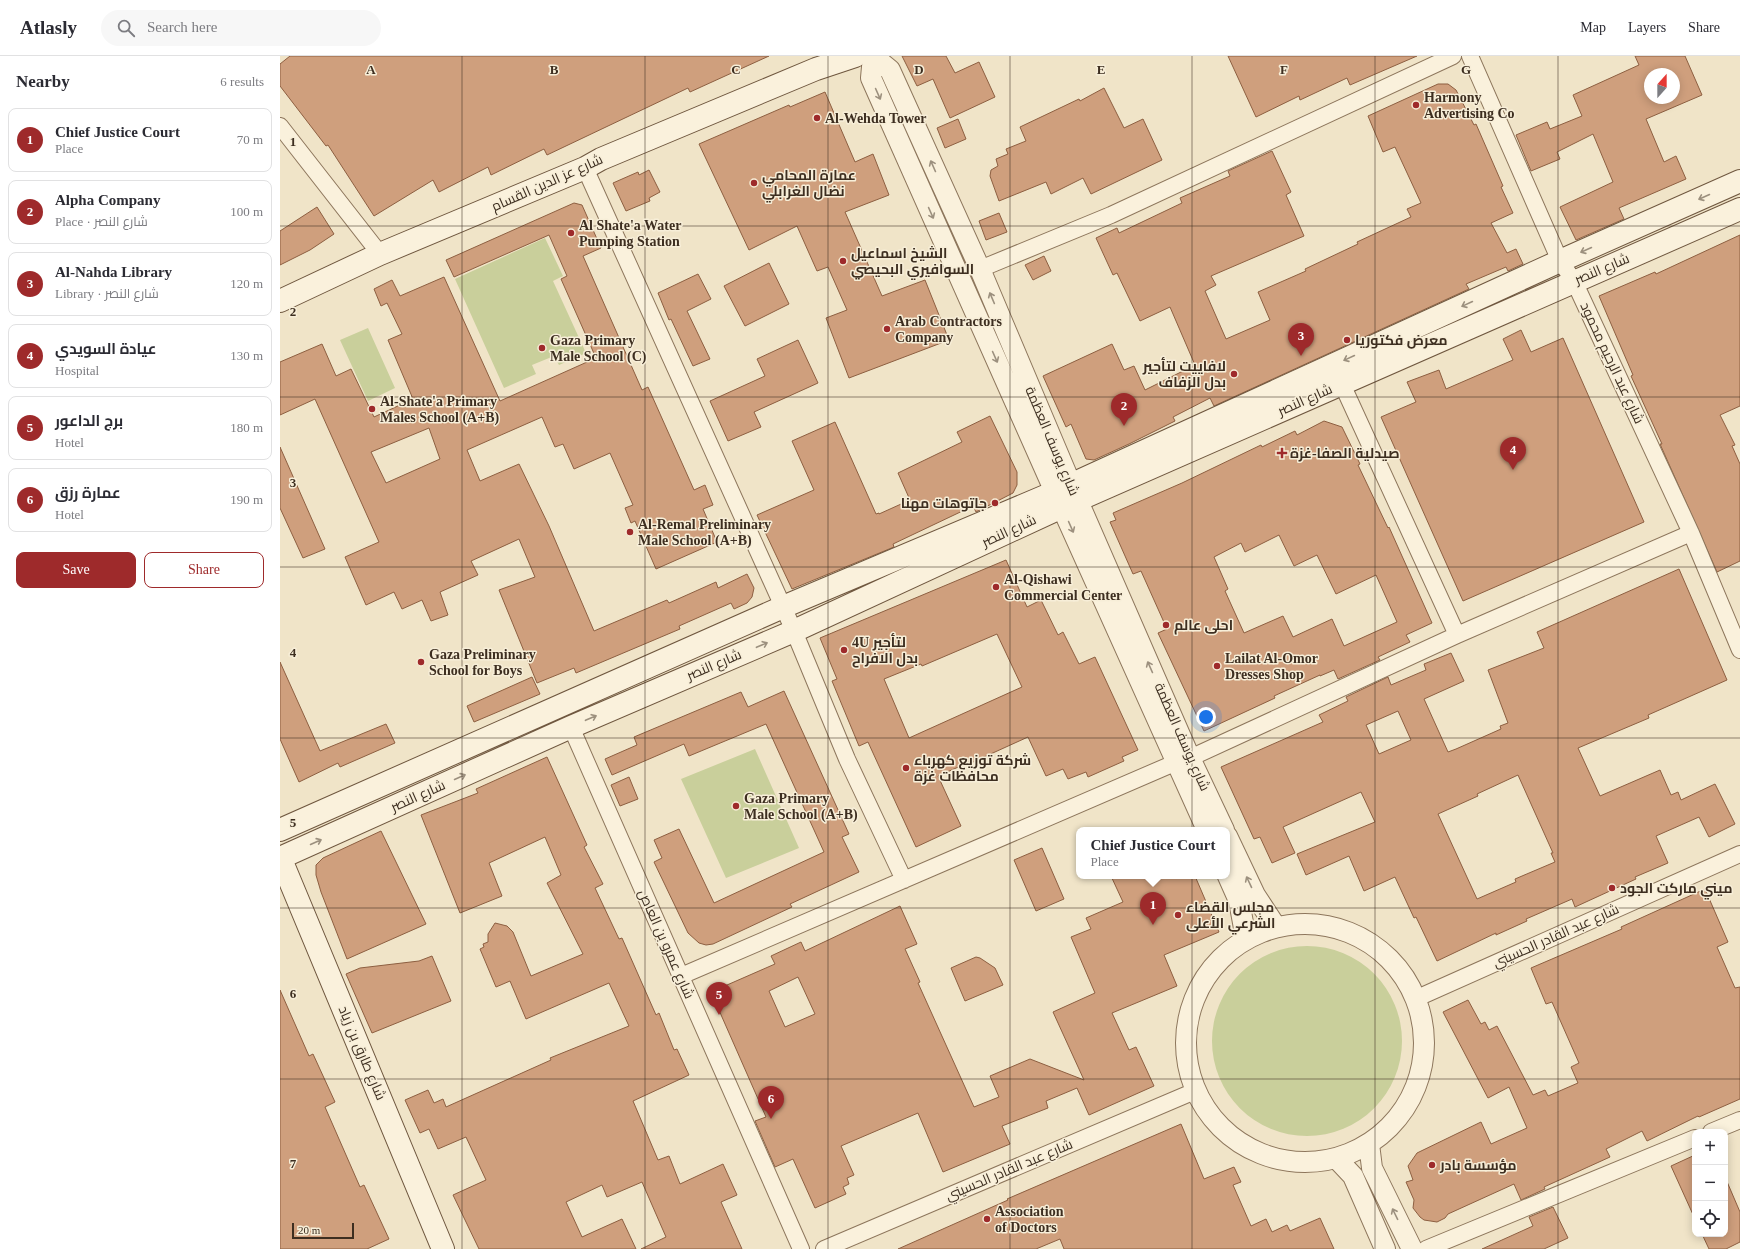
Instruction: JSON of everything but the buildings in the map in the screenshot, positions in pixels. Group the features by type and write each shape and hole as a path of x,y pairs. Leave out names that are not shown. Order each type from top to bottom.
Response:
{"main road":[{"name":"شارع عز الدين القسام","path":"816,69 835,56"},
{"name":"شارع عز الدين القسام","path":"280,301 380,254 584,168 601,159 816,69 856,56"},
{"name":"شارع النصر","path":"280,857 571,727 794,631 1066,496 1560,261 1740,181"},
{"name":"شارع النصر","path":"280,830 783,607 1066,496 1342,384 1740,209"},
{"name":"شارع طارق بن زياد","path":"280,857 443,1249"}],"street":[{"name":"شارع يوسف العظمة","path":"873,56 890,70 980,269 1066,496"},
{"name":"شارع يوسف العظمة","path":"873,56 871,78 1066,496 1183,760 1206,827"},
{"path":"980,269 1111,215 1453,56"},
{"name":"شارع عبد الرحيم محمود","path":"1470,56 1560,261 1574,281 1691,533 1740,650"},
{"path":"280,126 380,254"},
{"path":"584,168 794,631 847,759 904,880"},
{"path":"1342,384 1457,636"},
{"path":"681,976 1183,760 1457,636 1691,533"},
{"name":"شارع عمرو بن العاص","path":"571,727 800,1249"},
{"name":"شارع يوسف العظمة","path":"1183,760 1222,827"},
{"path":"1230,842 1255,895 1276,927"},
{"name":"شارع عبد القادر الحسيني","path":"1415,999 1740,854"},
{"path":"1229,879 1239,901 1246,939"},
{"path":"1291,925 1322,926 1337,929 1366,941 1378,950 1400,972 1415,999 1421,1015 1424,1048 1418,1080 1412,1095 1397,1118 1382,1134 1369,1144 1336,1158 1322,1161 1294,1162 1280,1160 1253,1150 1229,1136 1219,1126 1210,1115 1195,1091 1189,1074 1186,1051 1187,1021 1199,987 1208,972 1220,959 1246,939 1276,927 1291,925"},
{"name":"شارع عبد القادر الحسيني","path":"824,1249 1195,1091"},
{"path":"1718,1129 1740,1120"},
{"path":"1426,1249 1692,1139"},
{"path":"1369,1144 1372,1168 1412,1249"},
{"path":"1336,1158 1353,1176 1385,1249"}],"green space":[{"path":"545,238 563,276 553,281 586,353 559,365 554,356 532,365 536,374 504,388 455,279"},
{"path":"368,328 395,388 368,401 340,340"},
{"path":"755,749 799,848 726,878 681,779"},
{"path":"1307,946 1326,948 1343,953 1360,962 1374,974 1386,988 1395,1005 1400,1022 1402,1041 1400,1060 1395,1077 1386,1094 1374,1108 1360,1120 1343,1129 1326,1134 1307,1136 1288,1134 1271,1129 1254,1120 1240,1108 1228,1094 1219,1077 1214,1060 1212,1041 1214,1022 1219,1005 1228,988 1240,974 1254,962 1271,953 1288,948"}],"place":[{"name":"Harmony Advertising Co","path":"1416,105"},
{"name":"Al-Wehda Tower","path":"817,118"},
{"name":"عمارة المحامي نضال الغرابلي","path":"754,183"},
{"name":"Al Shate'a Water Pumping Station","path":"571,233"},
{"name":"الشيخ اسماعيل السوافيري البحيصي","path":"843,261"},
{"name":"Arab Contractors Company","path":"887,329"},
{"name":"معرض فكتوريا","path":"1347,340"},
{"name":"Gaza Primary Male School (C)","path":"542,348"},
{"name":"Al-Nahda Library","path":"1301,356"},
{"name":"لافاييت لتأجير بدل الزفاف","path":"1234,374"},
{"name":"Al-Shate'a Primary Males School (A+B)","path":"372,409"},
{"name":"Alpha Company","path":"1124,426"},
{"name":"صيدلية الصفا-غزة","path":"1282,453"},
{"name":"عيادة السويدي","path":"1513,470"},
{"name":"جاتوهات مهنا","path":"995,503"},
{"name":"Al-Remal Preliminary Male School (A+B)","path":"630,532"},
{"name":"Al-Qishawi Commercial Center","path":"996,587"},
{"name":"احلى عالم","path":"1166,625"},
{"name":"4U لتأجير بدل الافراح","path":"844,650"},
{"name":"Gaza Preliminary School for Boys","path":"421,662"},
{"name":"Lailat Al-Omor Dresses Shop","path":"1217,666"},
{"name":"شركة توزيع كهرباء محافظات غزة","path":"906,768"},
{"name":"Gaza Primary Male School (A+B)","path":"736,806"},
{"name":"ميني ماركت الجود","path":"1612,888"},
{"name":"مجلس القضاء الشرعي الأعلى","path":"1178,915"},
{"name":"Chief Justice Court","path":"1153,925"},
{"name":"برج الداعور","path":"719,1015"},
{"name":"عمارة رزق","path":"771,1119"},
{"name":"مؤسسة بادر","path":"1432,1165"},
{"name":"Association of Doctors","path":"987,1219"}]}
